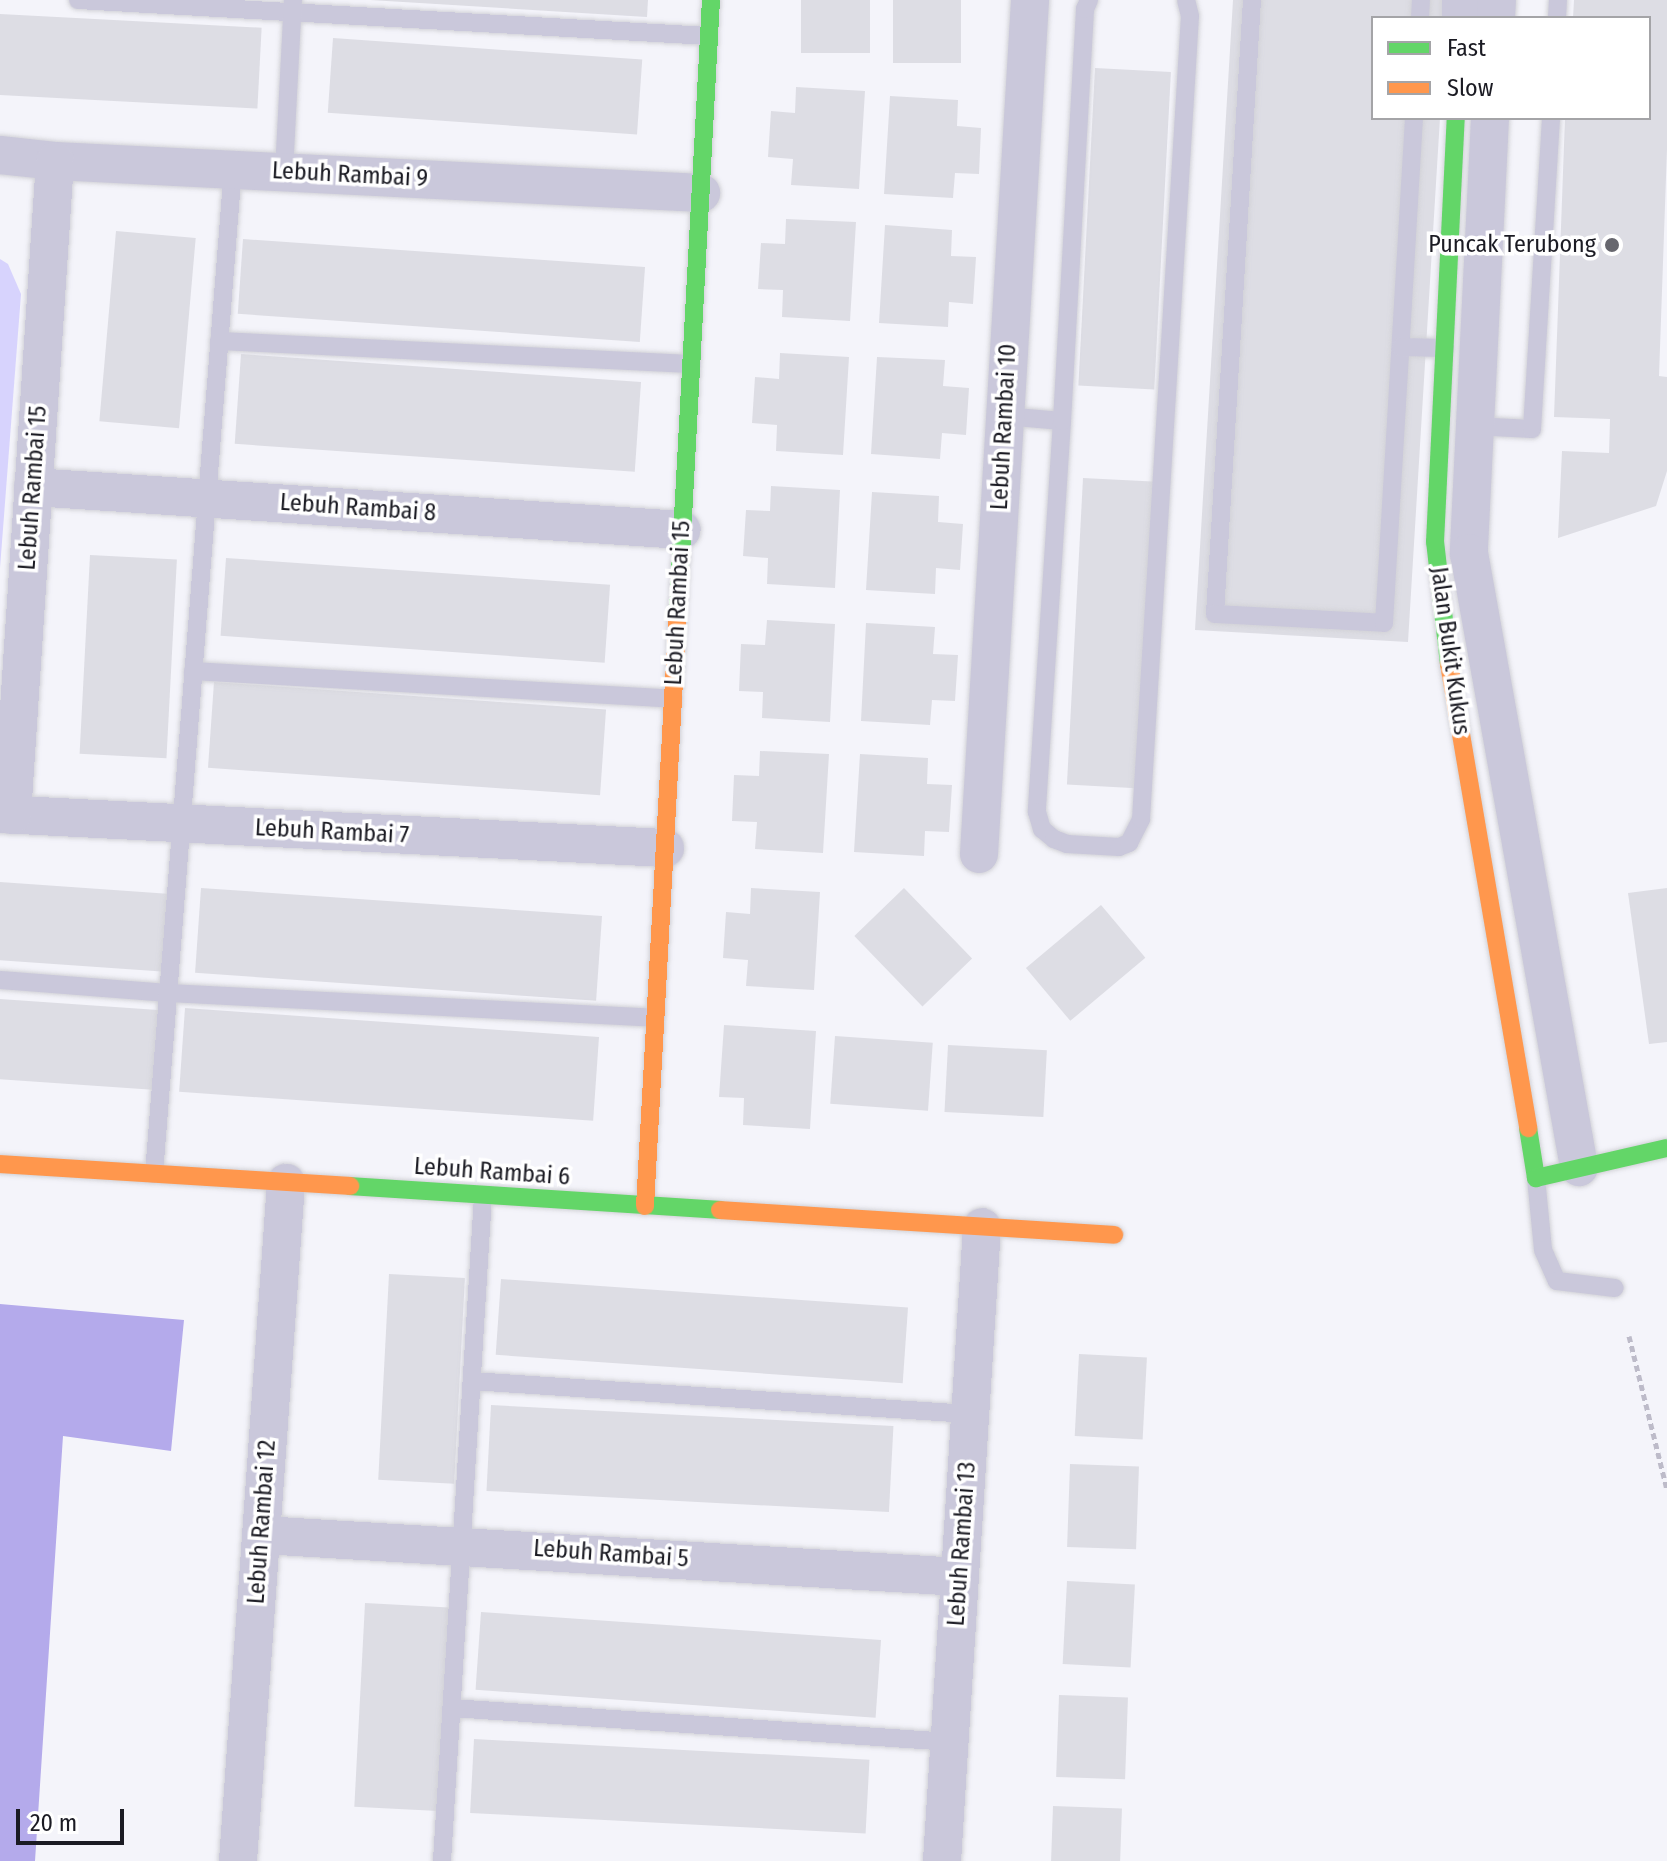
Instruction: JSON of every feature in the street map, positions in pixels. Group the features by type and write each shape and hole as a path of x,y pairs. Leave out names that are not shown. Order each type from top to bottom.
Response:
{"street":[{"name":"Lebuh Rambai 15","path":"645,1206 711,0"},
{"name":"Lebuh Rambai 10","path":"979,854 1030,0"},
{"name":"Jalan Bukit Kukus","path":"1456,120 1445,348 1457,426 1469,553 1579,1167"},
{"name":"Jalan Bukit Kukus","path":"1490,120 1457,426 1435,542 1447,650 1536,1178"},
{"name":"Lebuh Rambai 9","path":"0,155 55,161 701,193"},
{"name":"Lebuh Rambai 15","path":"6,814 33,487 55,161"},
{"name":"Lebuh Rambai 8","path":"33,487 682,530"},
{"name":"Lebuh Rambai 7","path":"6,814 665,848"},
{"path":"1536,1178 1667,1148"},
{"name":"Lebuh Rambai 6","path":"0,1164 1114,1235"},
{"name":"Lebuh Rambai 12","path":"238,1861 286,1183"},
{"name":"Lebuh Rambai 13","path":"942,1861 982,1227"},
{"name":"Lebuh Rambai 5","path":"262,1535 960,1577"}],"lane":[{"path":"78,0 293,7 709,36"},
{"path":"1089,0 1085,9 1037,812 1042,829 1054,839 1067,844 1119,847 1129,843 1141,819 1189,31 1186,0"},
{"path":"1252,0 1215,614 1384,623 1414,120"},
{"path":"284,171 293,7"},
{"path":"1457,426 1532,429 1551,120"},
{"path":"154,1174 233,169"},
{"path":"1402,314 1447,317"},
{"path":"219,341 691,364"},
{"path":"1401,347 1445,348"},
{"path":"1004,416 1062,421"},
{"path":"193,671 673,699"},
{"path":"0,980 168,993 655,1018"},
{"path":"1536,1178 1543,1250 1557,1281 1615,1288"},
{"path":"442,1861 483,1196"},
{"path":"472,1381 970,1414"},
{"path":"452,1708 949,1742"}],"path":[{"path":"1629,1336 1667,1489"}],"shaded area":[{"path":"0,259 8,264 21,294 0,568"},
{"path":"0,1304 184,1320 171,1451 63,1436 35,1861 0,1861"}],"building":[{"path":"370,0 648,0 647,17"},
{"path":"801,0 870,0 870,53 801,53"},
{"path":"893,0 961,0 961,63 893,63"},
{"path":"1233,0 1447,0 1446,16 1371,16 1371,120 1440,120 1408,642 1195,630"},
{"path":"1574,0 1667,0 1667,149 1659,376 1667,377 1667,471 1656,506 1558,538 1562,451 1609,453 1610,419 1554,417 1565,120 1651,120 1651,16 1573,16"},
{"path":"0,14 262,28 257,109 0,95"},
{"path":"333,38 642,60 637,134 328,113"},
{"path":"1095,68 1171,72 1154,390 1078,386"},
{"path":"796,87 865,91 859,189 791,185 793,159 768,157 771,111 795,113"},
{"path":"890,96 958,100 957,126 981,128 979,174 955,173 953,198 884,194"},
{"path":"786,219 856,222 850,321 782,317 783,290 758,289 761,243 785,244"},
{"path":"885,225 952,230 951,256 976,257 973,304 949,302 948,327 879,323"},
{"path":"116,231 196,238 179,428 99,421"},
{"path":"243,239 645,267 640,342 238,314"},
{"path":"780,353 849,357 843,455 776,451 777,425 752,423 755,377 779,379"},
{"path":"241,354 641,382 635,472 235,444"},
{"path":"877,357 945,360 943,386 969,388 966,435 942,433 940,459 871,454"},
{"path":"1083,478 1157,482 1141,788 1067,785"},
{"path":"771,486 840,490 835,588 767,584 768,558 743,556 746,510 770,511"},
{"path":"872,492 939,496 938,522 963,524 960,570 936,568 935,594 866,590"},
{"path":"90,555 177,560 166,758 80,754"},
{"path":"226,558 610,585 605,663 221,636"},
{"path":"767,620 835,624 830,722 762,718 763,692 739,691 741,644 765,645"},
{"path":"866,623 935,627 933,654 958,655 955,701 932,700 930,725 861,721"},
{"path":"214,682 606,709 600,795 208,768"},
{"path":"760,751 829,754 823,853 755,849 757,822 732,821 734,775 759,776"},
{"path":"860,754 928,758 927,784 952,785 949,832 925,831 924,856 854,852"},
{"path":"0,882 171,894 165,972 0,960"},
{"path":"201,888 602,916 596,1001 195,973"},
{"path":"751,888 820,892 814,990 746,986 748,960 723,958 726,912 750,914"},
{"path":"904,888 972,958 922,1006 854,936"},
{"path":"1667,888 1667,1042 1649,1044 1628,893"},
{"path":"1101,905 1145,958 1070,1021 1026,968"},
{"path":"0,999 162,1010 156,1090 0,1079"},
{"path":"185,1008 599,1037 593,1121 179,1092"},
{"path":"724,1025 816,1031 810,1129 743,1125 744,1098 719,1097"},
{"path":"835,1036 933,1043 928,1111 830,1104"},
{"path":"948,1045 1047,1050 1043,1117 944,1112"},
{"path":"389,1274 465,1278 454,1484 378,1480"},
{"path":"501,1279 908,1307 903,1383 496,1355"},
{"path":"1079,1354 1147,1358 1143,1439 1075,1436"},
{"path":"491,1405 893,1426 889,1512 486,1491"},
{"path":"1070,1464 1139,1466 1136,1549 1067,1547"},
{"path":"1067,1581 1135,1585 1131,1667 1063,1664"},
{"path":"365,1603 449,1607 438,1811 354,1807"},
{"path":"481,1612 881,1640 876,1718 476,1690"},
{"path":"1059,1695 1128,1697 1125,1779 1056,1777"},
{"path":"474,1739 869,1760 866,1834 470,1813"},
{"path":"1053,1806 1122,1808 1120,1861 1051,1861"}],"traffic: fast":[{"path":"678,609 711,0"},
{"path":"1449,664 1435,542 1456,120"},
{"path":"1528,1128 1536,1178 1667,1148"},
{"path":"350,1186 720,1210"}],"traffic: slow":[{"path":"645,1206 678,609"},
{"path":"1449,664 1528,1128"},
{"path":"0,1164 350,1186"},
{"path":"720,1210 1114,1235"}],"place":[{"name":"Puncak Terubong","path":"1612,245"}]}
